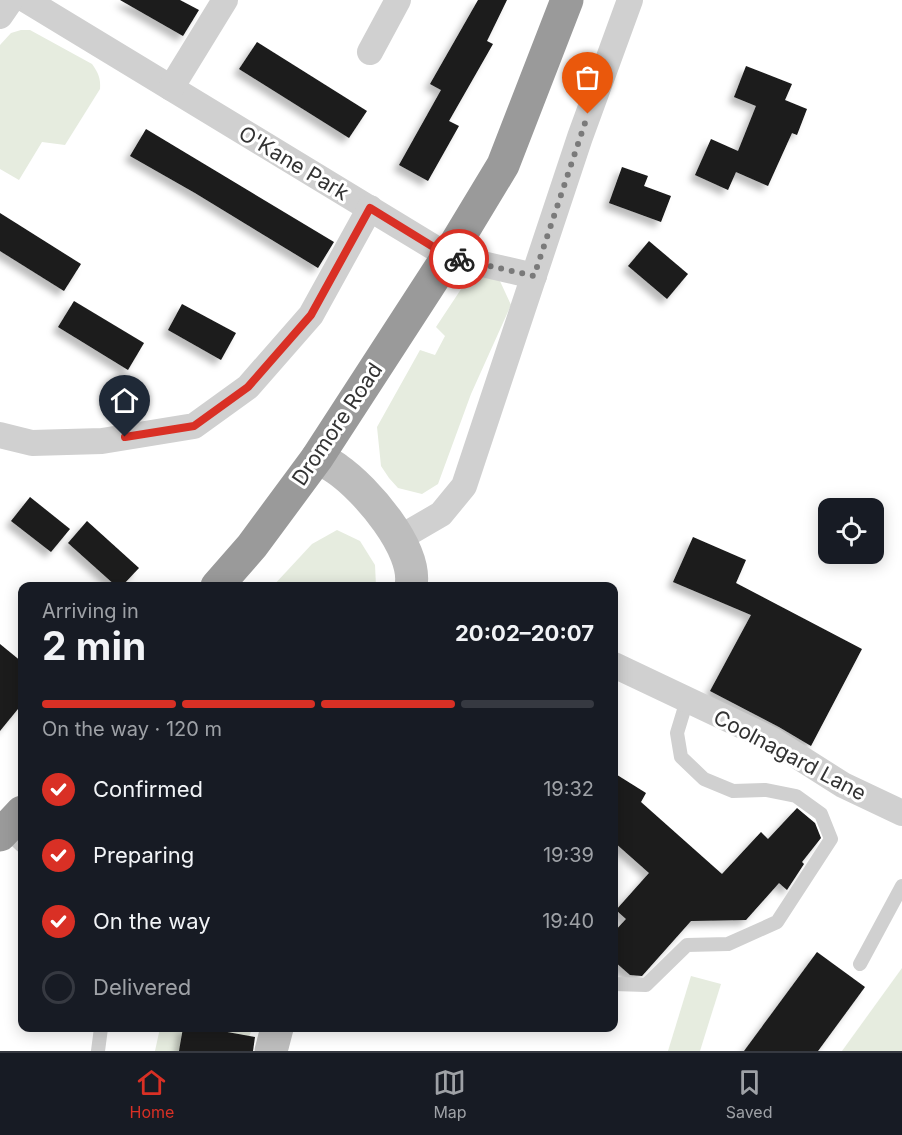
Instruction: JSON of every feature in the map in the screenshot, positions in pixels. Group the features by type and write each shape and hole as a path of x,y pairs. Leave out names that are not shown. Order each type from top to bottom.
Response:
{"highway":[{"name":"Dromore Road","path":"220,582 252,546 317,458 448,256 503,165 567,0"}],"street":[{"path":"0,16 11,0"},
{"name":"O'Kane Park","path":"26,0 448,256"},
{"path":"171,88 225,0"},
{"path":"370,52 398,0"},
{"path":"398,539 441,514 464,486 580,137 630,0"},
{"path":"0,435 32,443 102,441 194,426 248,387 311,315 370,208"},
{"path":"448,256 534,276"},
{"path":"317,458 337,468 368,496 398,539 409,560 412,582"},
{"name":"Coolnagard Lane","path":"618,667 772,740 843,785 902,813"},
{"path":"271,1051 276,1032"}],"lane":[{"path":"618,984 646,985 687,945 728,944 777,922 831,839 821,814 796,796 766,790 733,791 704,779 681,757 677,733 687,700"},
{"path":"860,964 902,886"},
{"path":"98,1051 100,1032"}],"shaded area":[{"path":"30,30 92,64 99,76 100,89 65,145 42,142 19,180 0,169 0,45 11,33"},
{"path":"473,271 499,279 511,305 471,394 438,484 422,494 398,488 381,466 377,427 420,350 435,355 445,336 436,327"},
{"path":"337,530 360,541 375,565 376,582 277,582 312,544"},
{"path":"902,968 902,1051 842,1051"},
{"path":"691,976 721,984 700,1051 668,1051"},
{"path":"159,1032 251,1032 245,1051 155,1051"}],"building":[{"path":"120,0 180,0 199,10 183,36"},
{"path":"478,0 507,0 487,41 493,44 449,121 459,126 428,181 399,165 441,90 430,84"},
{"path":"257,42 367,111 349,138 239,69"},
{"path":"746,66 792,84 785,100 807,109 797,135 792,133 768,186 736,172 728,190 695,175 711,139 738,151 756,106 734,97"},
{"path":"146,129 334,242 318,268 130,156"},
{"path":"622,167 648,176 644,186 671,196 661,222 609,203"},
{"path":"0,213 81,264 64,291 0,251"},
{"path":"649,241 688,274 667,299 628,266"},
{"path":"74,301 144,343 128,370 58,327"},
{"path":"182,304 236,333 221,360 168,330"},
{"path":"30,497 70,529 51,552 11,521"},
{"path":"87,521 139,568 126,582 112,582 68,543"},
{"path":"693,537 746,560 736,583 862,649 811,746 710,691 751,615 673,582"},
{"path":"0,644 18,659 18,709 0,731"},
{"path":"618,776 646,793 641,802 722,874 761,832 768,839 797,808 815,823 821,838 802,862 804,864 787,890 779,883 746,920 691,921 642,976 630,975 618,964 618,928 626,919 618,912 618,908 649,873 618,846"},
{"path":"817,952 865,987 818,1051 744,1051"},
{"path":"182,1032 227,1032 255,1037 253,1051 179,1051"}],"way so far":[{"path":"459,259 534,276 588,114"}],"route":[{"path":"125,437 194,426 248,387 311,315 370,208 448,256 459,259"}]}
